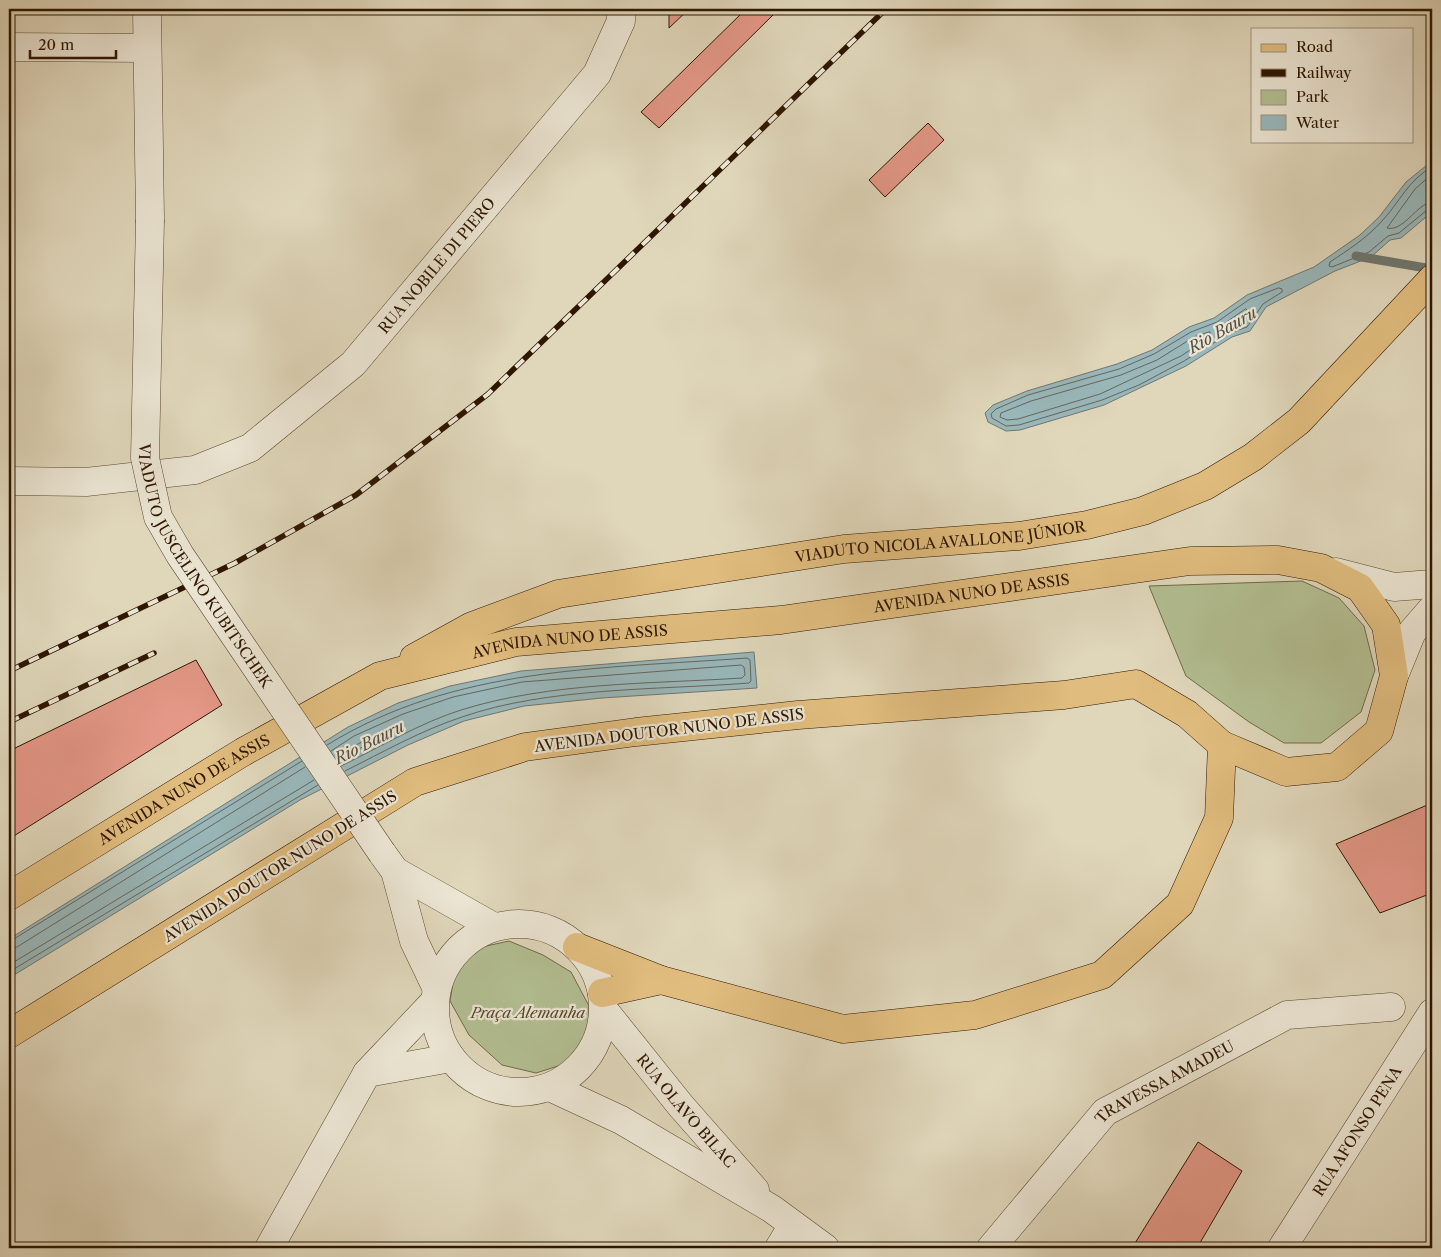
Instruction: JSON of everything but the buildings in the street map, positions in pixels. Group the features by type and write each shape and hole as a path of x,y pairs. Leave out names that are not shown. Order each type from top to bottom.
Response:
{"main road":[{"name":"VIADUTO NICOLA AVALLONE JÚNIOR","path":"380,676 472,626 558,594 844,549 1019,536 1087,525 1143,511 1205,486 1253,457 1299,421 1432,279"},
{"name":"AVENIDA NUNO DE ASSIS","path":"9,896 243,752 380,676 516,642 781,620 1190,561 1278,560 1321,568 1360,588 1386,625 1394,676"},
{"name":"AVENIDA DOUTOR NUNO DE ASSIS","path":"9,1034 416,782 525,747 636,732 779,717 1064,695 1136,684 1187,714 1222,745 1286,772 1337,767 1379,731 1394,676"},
{"path":"577,947 661,980 843,1028 975,1015 1102,975 1180,904 1219,818 1222,745"},
{"path":"603,1002 661,980"}],"street":[{"name":"VIADUTO JUSCELINO KUBITSCHEK","path":"147,9 146,48 150,220 145,458 158,517 180,555 389,862 414,941 435,994"},
{"name":"RUA NOBILE DI PIERO","path":"9,480 86,482 195,470 250,448 353,364 596,74 621,21 621,9"},
{"path":"9,47 146,48"},
{"path":"1321,568 1394,587 1432,584"},
{"path":"1394,676 1412,632 1432,609"},
{"name":"VIADUTO JUSCELINO KUBITSCHEK","path":"389,862 494,927"},
{"path":"269,1248 367,1073 435,994 457,950 494,927 523,924 552,931 577,947 594,968 603,1002 600,1034 589,1057 571,1075 550,1087 514,1093 478,1082 451,1058 437,1032 435,994"},
{"name":"RUA OLAVO BILAC","path":"603,1002 681,1106 783,1217"},
{"name":"TRAVESSA AMADEU","path":"991,1248 1106,1112 1287,1016 1391,1007"},
{"name":"RUA AFONSO PENA","path":"1282,1248 1432,1013"},
{"path":"367,1073 451,1058"},
{"name":"RUA OLAVO BILAC","path":"550,1087 621,1120 783,1217 825,1248"},
{"path":"779,1248 783,1217"}],"green space":[{"path":"1302,581 1339,598 1364,626 1375,670 1361,712 1321,743 1284,743 1249,722 1186,676 1149,586"},
{"name":"Praça Alemanha","path":"509,941 543,955 571,972 589,1006 589,1036 577,1060 536,1073 502,1065 469,1035 450,1001 455,970 477,948"}],"water":[{"name":"Rio Bauru","path":"1432,161 1432,212 1401,238 1390,240 1371,257 1335,271 1266,307 1250,331 1232,337 1186,366 1104,405 1020,430 1006,431 988,422 985,413 993,405 1027,391 1117,364 1152,350 1189,327 1214,318 1247,295 1314,267 1360,235 1379,217 1406,182"},
{"name":"Rio Bauru","path":"754,652 757,688 602,698 524,706 464,721 408,745 300,800 9,978 9,939 348,727 398,703 450,686 521,671"}],"waterway":[{"path":"1356,256 1432,269"}],"railway":[{"path":"9,671 235,563 356,495 488,394 886,9"},
{"path":"9,722 154,653"}]}
